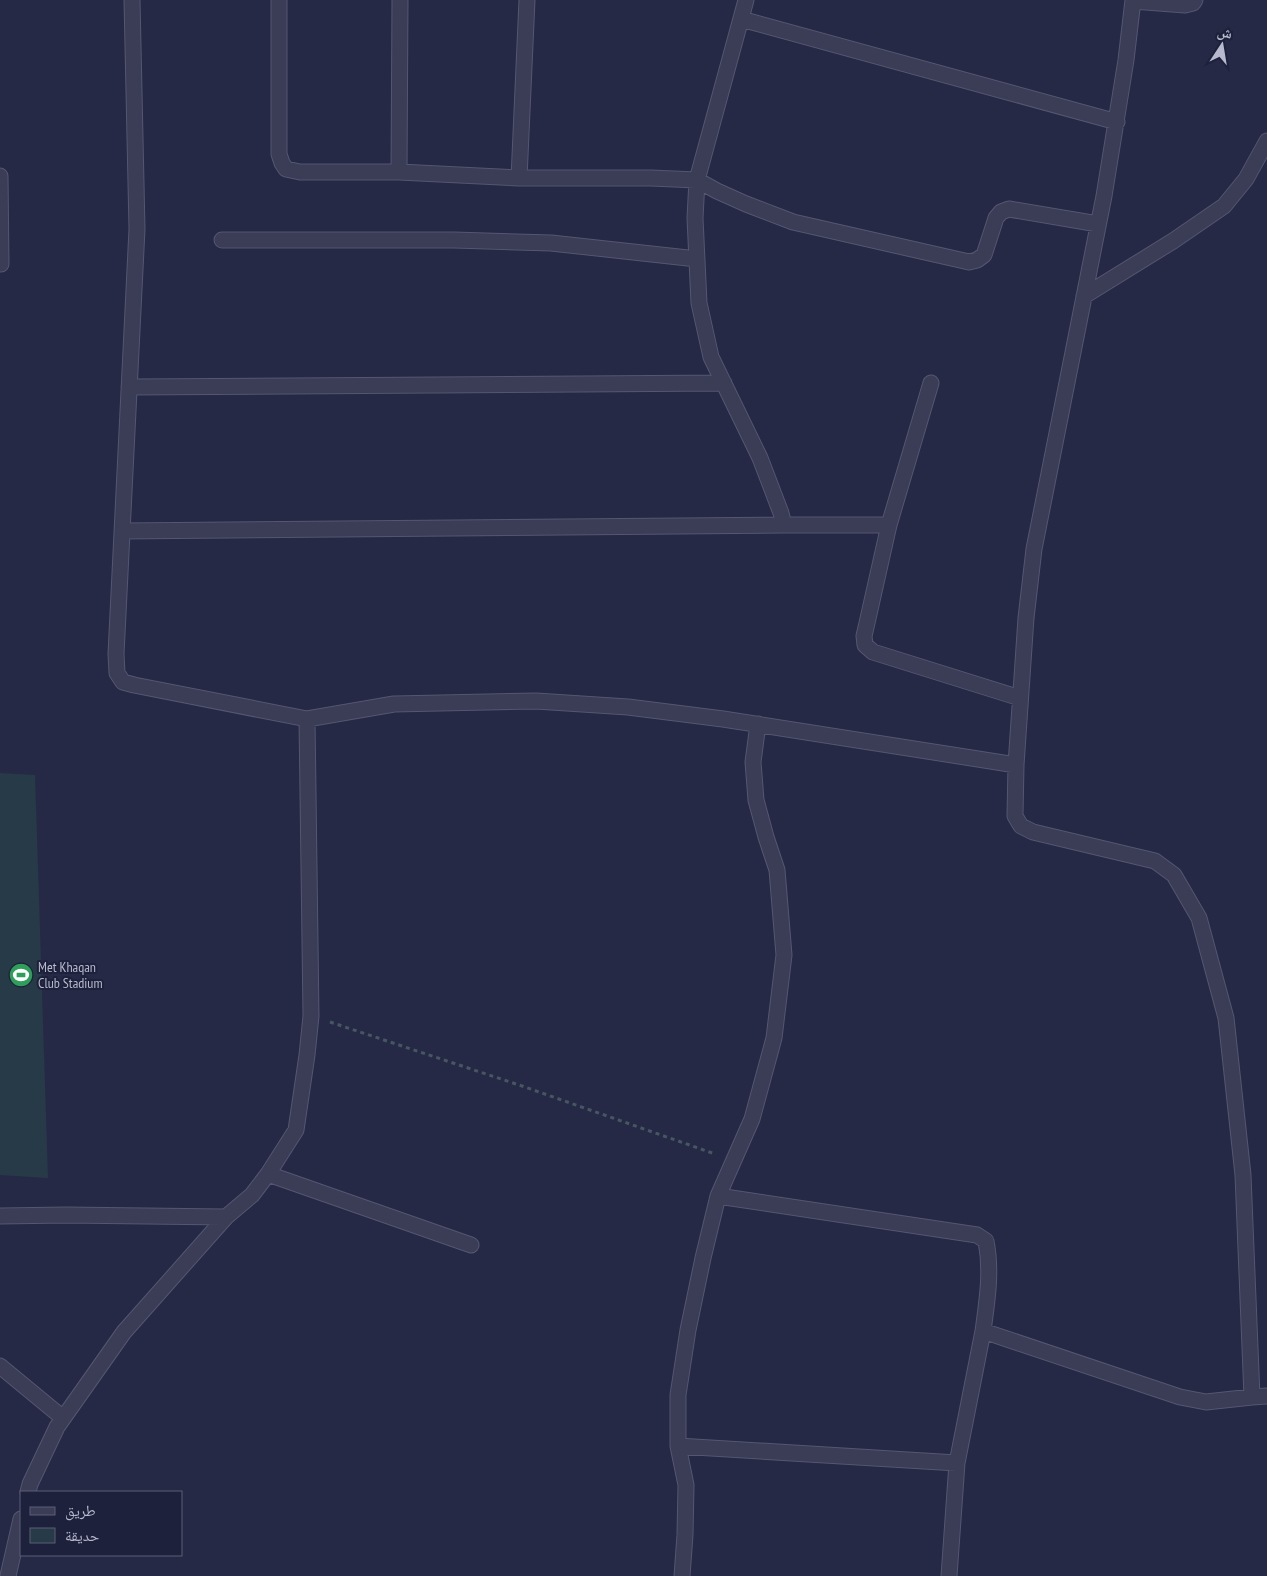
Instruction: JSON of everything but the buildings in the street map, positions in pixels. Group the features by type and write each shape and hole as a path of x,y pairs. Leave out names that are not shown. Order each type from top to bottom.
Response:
{"street":[{"path":"132,0 137,229 116,654 117,673 123,682 308,719 394,704 536,701 628,707 758,724 1016,765"},
{"path":"279,0 279,154 286,168 300,172 399,172 519,178 697,180 732,198 793,222 969,262 977,260 984,255 996,218 1001,212 1009,209 1098,224"},
{"path":"399,172 400,0"},
{"path":"519,178 527,0"},
{"path":"746,0 697,180 695,218 698,304 711,357 760,458 784,525"},
{"path":"983,1331 1180,1397 1206,1402 1260,1397 1243,1175 1226,1018 1199,918 1174,874 1155,861 1033,832 1021,826 1014,816 1020,698 1026,618 1034,549 1117,122 1133,0 1184,5 1193,3 1195,0"},
{"path":"741,19 1117,122"},
{"path":"1084,296 1173,241 1224,206 1246,180 1267,141"},
{"path":"0,176 1,264"},
{"path":"222,240 444,240 551,244 697,259"},
{"path":"129,387 724,383"},
{"path":"930,383 889,526 864,636 865,645 873,652 1020,698"},
{"path":"122,531 784,525 889,526"},
{"path":"28,1491 53,1435 63,1418 124,1332 226,1217 252,1195 296,1130 311,1016 308,719"},
{"path":"682,1576 686,1484 678,1446 678,1395 688,1330 718,1196 752,1119 774,1038 784,956 777,870 756,800 753,762 758,724"},
{"path":"268,1174 470,1245"},
{"path":"718,1196 977,1235 986,1241 989,1256 990,1283 983,1331 957,1463 949,1576"},
{"path":"0,1216 226,1217"},
{"path":"0,1366 63,1418"},
{"path":"678,1446 957,1463"},
{"path":"8,1576 20,1523"}],"path":[{"path":"311,1016 522,1086 733,1161"}],"green space":[{"name":"Met Khaqan Club Stadium","path":"0,773 35,775 48,1178 0,1175"}],"place":[{"name":"Met Khaqan Club Stadium","path":"21,975"}]}
